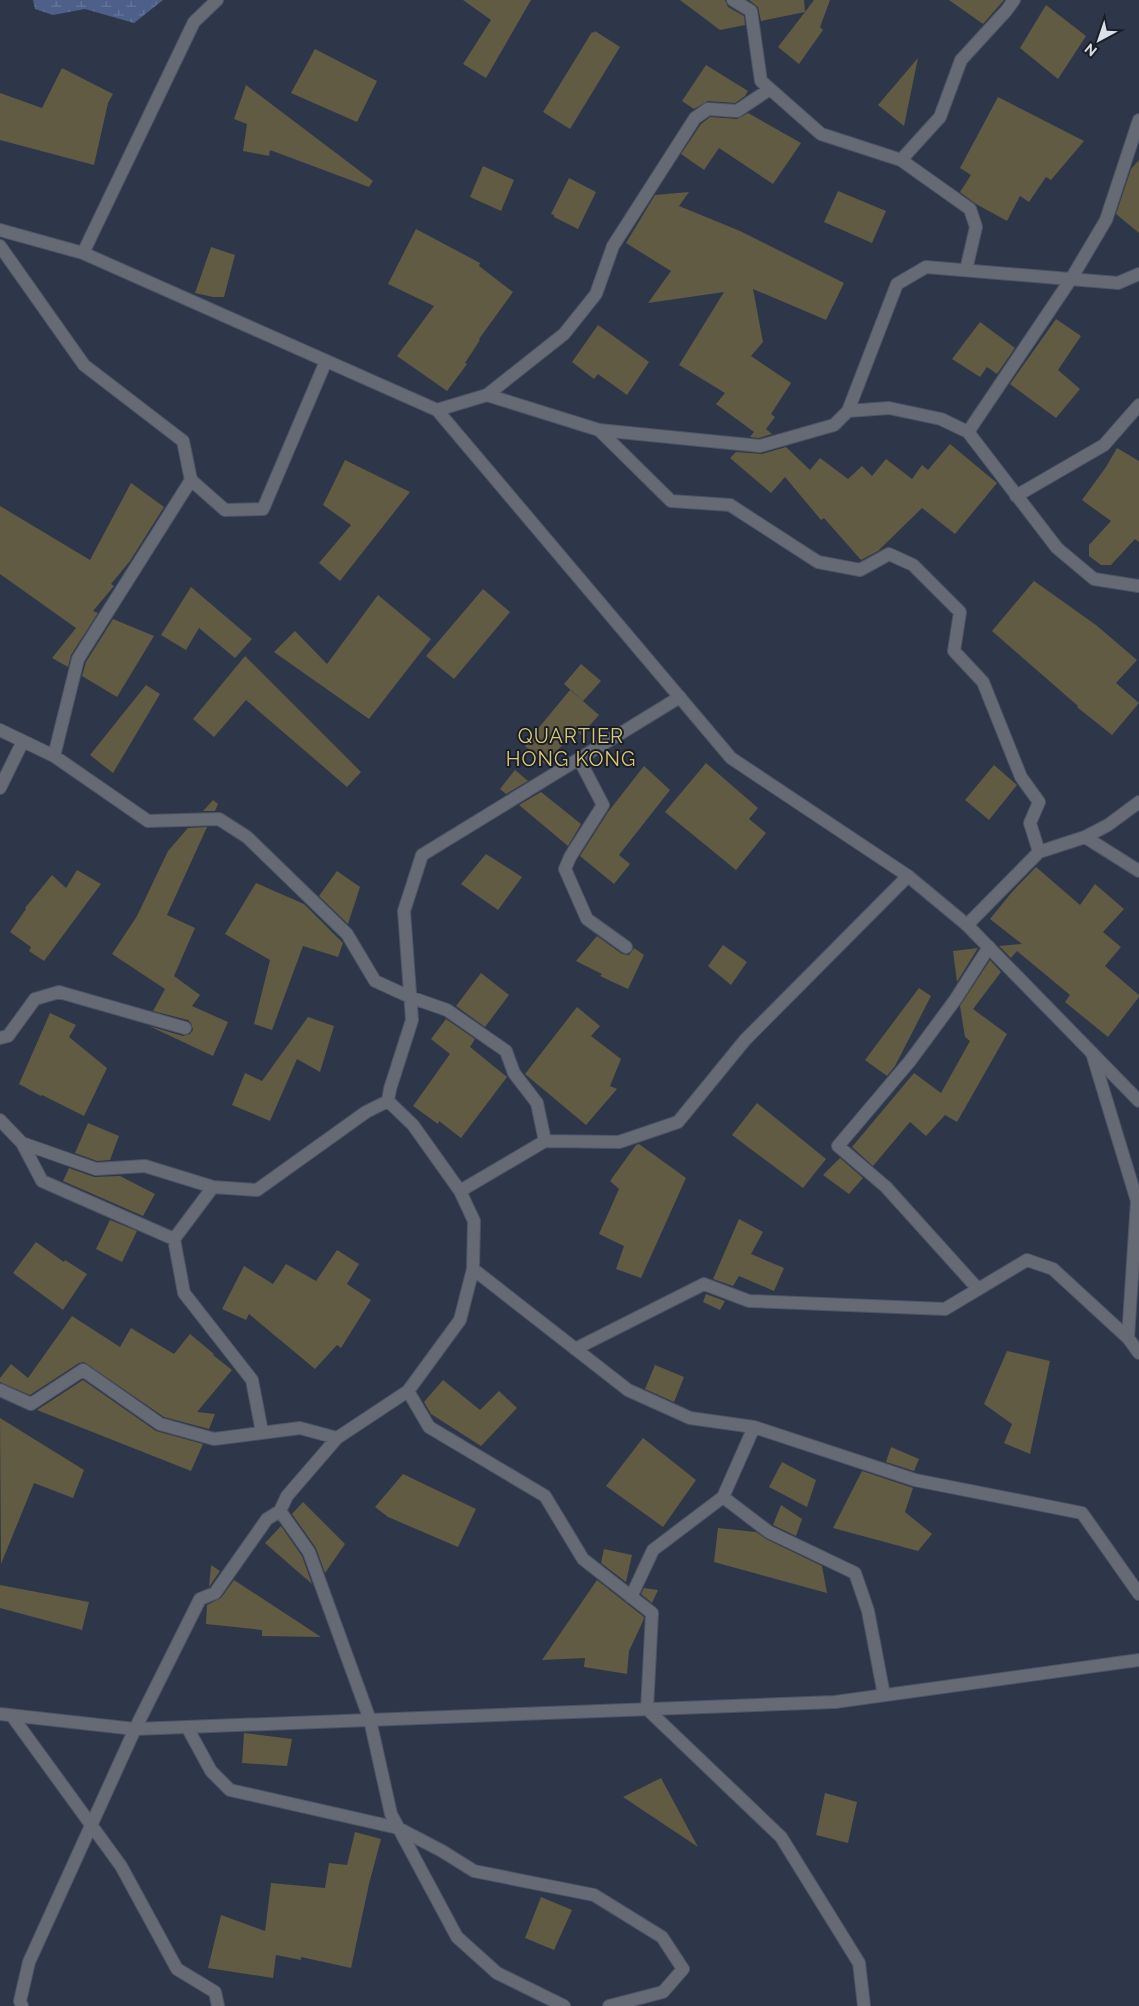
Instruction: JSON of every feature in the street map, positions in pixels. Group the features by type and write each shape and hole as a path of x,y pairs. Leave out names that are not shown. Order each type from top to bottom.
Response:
{"street":[{"path":"83,253 194,22 217,0"},
{"path":"733,0 750,11 761,81 821,134 901,160 970,209 976,227 966,270"},
{"path":"901,160 940,117 961,60 1014,0"},
{"path":"437,410 487,395 564,334 596,294 613,246 695,118 708,109 737,111 770,89"},
{"path":"968,432 1071,279 1106,220 1139,120"},
{"path":"0,230 83,253 437,410 731,758 908,876 967,925 1139,1102"},
{"path":"0,246 84,364 183,441 191,480 225,510 263,509 326,361"},
{"path":"487,395 599,430 760,446 834,426 848,411 896,284 926,267 1118,282 1139,274"},
{"path":"1016,496 1104,445 1139,404"},
{"path":"848,411 889,408 941,419 968,432 1057,548 1094,579 1139,586"},
{"path":"599,430 671,501 730,505 818,562 860,570 889,554 913,565 960,612 954,651 983,682 1021,777 1039,802 1030,823 1039,852"},
{"path":"54,756 78,659 191,480"},
{"path":"388,1101 412,1020 404,911 422,855 680,697"},
{"path":"0,730 54,756 148,821 219,820 247,837 347,934 375,980 410,997 447,1010 506,1051 514,1073 537,1103 545,1141"},
{"path":"0,788 23,741"},
{"path":"579,759 603,805 570,857 565,869 587,919 626,947"},
{"path":"967,925 1039,852 1085,837 1108,825 1139,802"},
{"path":"1085,837 1139,870"},
{"path":"460,1191 545,1141 619,1142 678,1122 745,1040 908,876"},
{"path":"978,1289 886,1187 838,1146 910,1061 955,1000 989,947"},
{"path":"0,1038 8,1036 35,999 59,992 185,1028"},
{"path":"1092,1053 1137,1201 1128,1338"},
{"path":"22,1143 96,1169 145,1166 213,1187 257,1190 366,1112 388,1101"},
{"path":"22,2006 20,2001 29,1962 135,1729 200,1599 214,1593 267,1519 280,1511 287,1496 337,1438 408,1391 460,1320 473,1269 474,1220 460,1191 413,1125 388,1101"},
{"path":"0,1120 22,1143 42,1181 174,1239"},
{"path":"213,1187 174,1239 184,1293 252,1380 262,1432"},
{"path":"575,1349 704,1284 749,1301 945,1309 1027,1260 1053,1270 1128,1338 1139,1353"},
{"path":"473,1269 628,1390 690,1418 754,1427 915,1480 1082,1512 1139,1594"},
{"path":"0,1390 31,1404 83,1370 160,1424 214,1439 300,1428 337,1438"},
{"path":"408,1391 429,1427 545,1496 583,1559 652,1613 647,1709 780,1837 859,1963 864,2006"},
{"path":"631,1597 653,1550 724,1497 754,1427"},
{"path":"724,1497 769,1532 855,1573 868,1611 884,1695"},
{"path":"280,1511 309,1552 370,1720 391,1814 457,1937 496,1974 564,2006"},
{"path":"6,1715 135,1729 835,1702 1139,1660"},
{"path":"6,1715 91,1824 121,1866 177,1969 215,1992 218,2006"},
{"path":"187,1726 211,1771 230,1790 398,1828 442,1851 474,1871 594,1895 662,1937 683,1969 663,1992 609,2006"}],"green space":[{"path":"33,0 163,0 134,23 85,9 53,15 35,9"}],"building":[{"path":"463,0 531,0 486,78 463,64 491,20"},
{"path":"680,0 725,0 728,7 744,16 745,25 720,30"},
{"path":"749,0 804,0 805,12 761,21 758,7"},
{"path":"814,0 830,0 820,27 823,30 799,64 778,47"},
{"path":"949,0 1004,0 983,24"},
{"path":"1046,5 1086,36 1058,79 1020,48"},
{"path":"595,31 620,47 570,129 543,112 592,32 594,33"},
{"path":"315,49 377,81 357,122 291,93"},
{"path":"918,58 904,126 878,105"},
{"path":"706,65 748,91 745,96 735,103 708,101 694,109 682,101"},
{"path":"62,68 113,94 108,103 94,165 0,140 0,93 42,108"},
{"path":"246,85 373,181 369,187 270,150 269,156 243,151 247,124 234,119"},
{"path":"998,97 1084,141 1051,180 1046,177 1029,202 1020,196 1007,221 976,204 960,192 971,175 960,168"},
{"path":"748,113 801,143 773,184 719,148 704,170 681,154 701,124 710,117 737,119"},
{"path":"1139,160 1139,233 1116,214 1131,169"},
{"path":"483,166 514,180 501,211 470,197"},
{"path":"569,178 596,192 578,229 551,214"},
{"path":"838,191 886,211 872,243 824,222"},
{"path":"689,192 679,206 740,231 844,283 826,320 753,289 763,342 751,356 791,383 771,414 775,417 766,429 772,434 759,438 750,437 754,432 716,404 725,393 679,365 724,292 648,303 671,271 626,243 655,195"},
{"path":"416,229 480,263 479,266 513,292 479,339 465,363 467,364 447,391 397,356 434,306 388,284"},
{"path":"211,247 235,255 224,297 213,297 195,293"},
{"path":"1056,319 1081,336 1058,370 1080,389 1056,418 1010,384"},
{"path":"980,322 1015,348 997,374 987,367 980,377 952,359"},
{"path":"598,325 649,362 627,395 598,374 594,379 572,362"},
{"path":"950,444 997,483 955,534 922,508 878,551 861,560 824,518 821,520 785,477 771,493 730,458 736,452 762,454 786,447 810,470 820,458 848,479 862,466 872,476 886,459 912,479 922,465 928,470"},
{"path":"1117,448 1139,461 1139,542 1135,539 1111,565 1101,565 1089,556 1089,545 1111,521 1082,500"},
{"path":"345,460 410,492 340,581 319,563 351,525 323,505"},
{"path":"131,483 164,507 130,561 111,584 114,586 93,611 98,613 71,655 68,667 52,658 76,628 0,574 0,506 90,560"},
{"path":"1034,581 1096,625 1137,660 1116,683 1139,703 1112,735 1077,707 992,631"},
{"path":"191,587 252,639 235,658 199,628 186,650 161,635"},
{"path":"483,589 510,612 454,679 426,656"},
{"path":"378,595 431,639 369,719 274,652 295,631 327,664"},
{"path":"113,619 154,636 117,697 82,676 86,662"},
{"path":"245,656 361,772 347,787 246,700 214,737 193,719"},
{"path":"581,664 601,681 583,701 564,684"},
{"path":"146,685 160,694 113,773 90,755"},
{"path":"570,690 599,715 581,735 576,730 545,764 525,746 526,743"},
{"path":"706,763 758,808 749,819 766,833 736,870 665,812"},
{"path":"994,765 1017,785 989,820 965,800"},
{"path":"644,766 670,790 619,855 630,864 614,884 580,856 608,812"},
{"path":"515,770 528,781 506,794 500,789"},
{"path":"541,792 581,824 568,846 519,805"},
{"path":"213,800 218,804 215,811 203,811"},
{"path":"207,827 167,915 195,928 174,976 200,995 192,1006 228,1022 213,1056 149,1026 183,1036 190,1034 193,1030 188,1020 153,1011 165,989 112,954 137,916 168,851 188,828"},
{"path":"486,854 522,877 498,910 461,884"},
{"path":"1036,867 1080,905 1095,884 1124,909 1103,932 1121,947 1105,966 1139,997 1108,1037 1065,1002 1070,995 1017,951 1011,958 999,946 1022,944 990,919"},
{"path":"77,870 101,884 44,961 29,951 31,947 10,932 25,908 52,875 66,888"},
{"path":"337,871 360,887 348,924 319,896"},
{"path":"256,883 304,904 343,943 338,957 303,946 272,1030 254,1024 270,960 225,934"},
{"path":"597,936 622,954 629,955 634,948 644,955 628,989 600,976 602,974 576,961"},
{"path":"723,945 747,962 731,985 708,966"},
{"path":"978,948 957,982 953,951"},
{"path":"990,960 1001,972 973,1009 1007,1034 957,1122 945,1115 926,1136 910,1122 873,1166 852,1147 914,1073 941,1093 970,1041 965,1037 960,1006"},
{"path":"481,973 509,995 485,1027 456,1006"},
{"path":"919,988 931,996 895,1066 887,1076 865,1060"},
{"path":"577,1007 600,1026 591,1036 621,1059 610,1086 617,1089 586,1125 525,1074"},
{"path":"50,1013 76,1025 69,1037 107,1068 84,1116 19,1084"},
{"path":"308,1017 334,1026 320,1072 297,1059 270,1121 232,1105 245,1073 262,1081"},
{"path":"446,1019 475,1039 470,1047 507,1077 461,1138 439,1121 438,1124 413,1106 450,1054 431,1039"},
{"path":"757,1103 826,1159 803,1188 732,1135"},
{"path":"88,1123 119,1136 110,1160 97,1161 75,1153"},
{"path":"639,1144 686,1178 641,1278 616,1269 624,1246 599,1234 619,1189 610,1181 636,1145"},
{"path":"840,1158 863,1178 849,1194 823,1175"},
{"path":"69,1168 94,1177 120,1176 155,1194 143,1216 63,1181"},
{"path":"739,1219 763,1232 751,1254 784,1268 774,1291 739,1276 733,1286 713,1279"},
{"path":"110,1220 137,1231 122,1262 96,1249"},
{"path":"36,1242 64,1262 65,1260 87,1274 63,1310 13,1273"},
{"path":"337,1250 359,1264 347,1284 371,1300 341,1348 337,1345 315,1369 249,1314 246,1320 222,1309 244,1266 273,1284 286,1264 316,1281"},
{"path":"706,1294 725,1301 720,1310 703,1302"},
{"path":"72,1316 120,1347 131,1328 174,1354 190,1334 232,1370 197,1412 215,1414 209,1429 164,1417 84,1362 79,1363 30,1395 0,1382 0,1378 11,1364 28,1378"},
{"path":"1007,1351 1050,1361 1030,1454 1004,1443 1012,1424 984,1404"},
{"path":"655,1365 684,1377 674,1402 645,1389"},
{"path":"83,1380 156,1431 203,1444 191,1471 37,1410"},
{"path":"443,1380 480,1410 499,1391 517,1408 481,1446 431,1414 424,1402"},
{"path":"0,1418 84,1470 73,1498 34,1483 1,1564"},
{"path":"643,1438 696,1480 663,1527 606,1486"},
{"path":"891,1447 919,1459 914,1471 886,1462"},
{"path":"782,1462 816,1480 807,1507 769,1487"},
{"path":"862,1471 913,1488 905,1512 932,1534 918,1551 833,1528"},
{"path":"403,1474 476,1509 458,1547 388,1517 375,1507"},
{"path":"303,1502 345,1544 325,1573 316,1548 292,1514"},
{"path":"781,1505 802,1519 796,1536 773,1525"},
{"path":"281,1526 302,1556 312,1584 265,1543"},
{"path":"718,1528 756,1532 766,1539 822,1566 827,1593 714,1562"},
{"path":"604,1549 632,1555 626,1582 601,1563"},
{"path":"211,1565 220,1571 209,1587"},
{"path":"234,1580 321,1637 262,1636 262,1630 206,1624 207,1605 221,1598"},
{"path":"597,1580 644,1617 629,1651 627,1674 584,1667 585,1658 542,1660"},
{"path":"0,1585 89,1602 82,1630 0,1608"},
{"path":"644,1588 658,1590 652,1603 641,1594"},
{"path":"244,1733 292,1739 287,1766 242,1763"},
{"path":"661,1778 698,1847 623,1797"},
{"path":"825,1793 857,1802 848,1843 816,1835"},
{"path":"355,1832 381,1839 351,1968 301,1957 301,1960 276,1955 273,1978 208,1968 221,1915 265,1931 271,1883 325,1888 329,1863 347,1865"},
{"path":"541,1897 572,1910 554,1950 525,1938"}],"district":[{"name":"QUARTIER HONG KONG","path":"571,748"}]}
